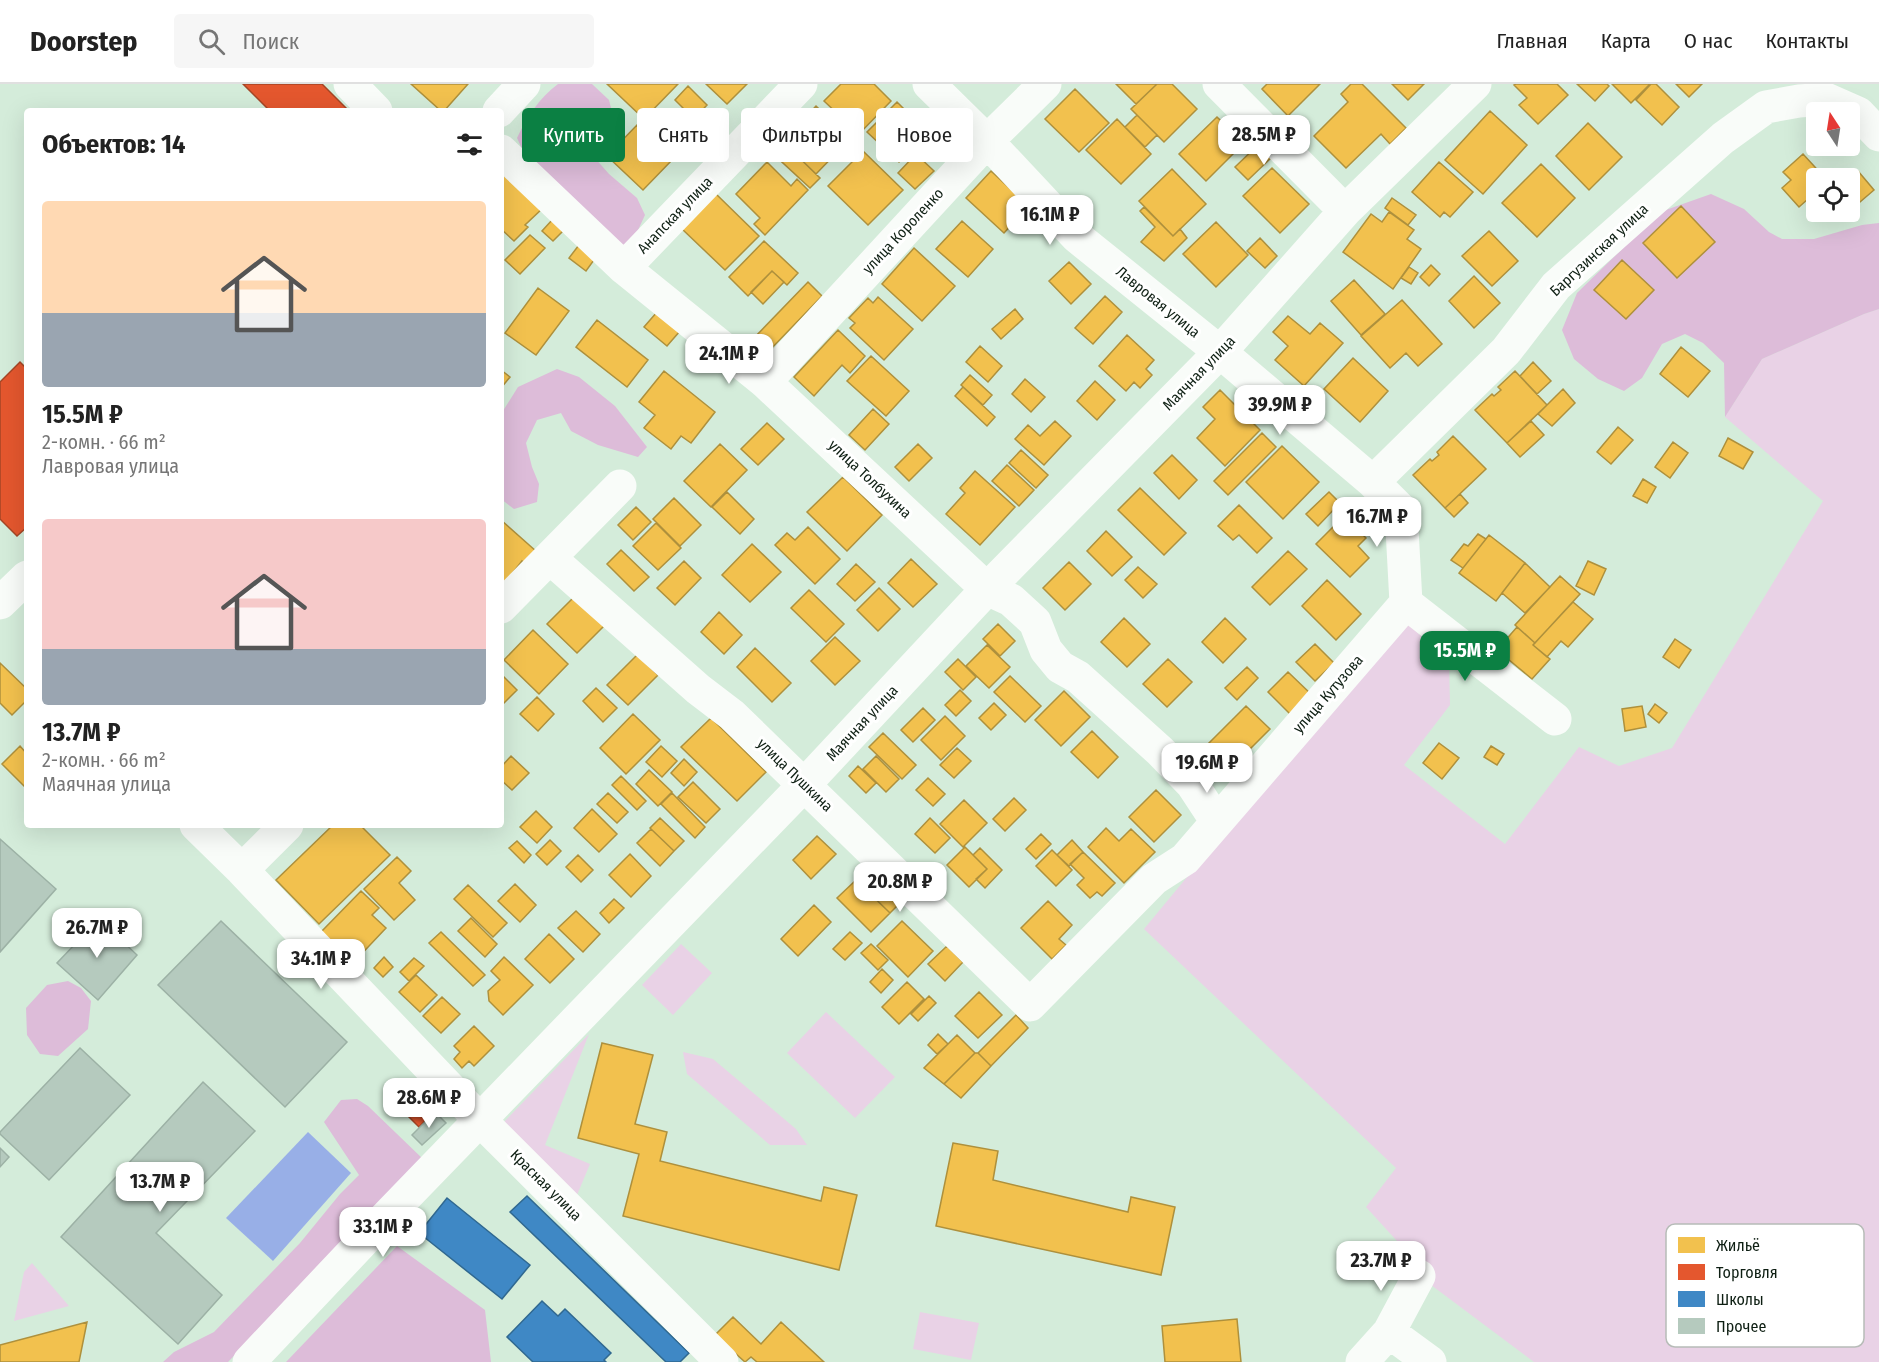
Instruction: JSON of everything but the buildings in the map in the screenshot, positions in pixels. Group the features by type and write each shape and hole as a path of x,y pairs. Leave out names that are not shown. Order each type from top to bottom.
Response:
{"street":[{"path":"350,84 373,108"},
{"path":"502,108 524,84"},
{"name":"Анапская улица","path":"624,268 801,84"},
{"name":"Лавровая улица","path":"930,84 1077,237 1220,352 1373,482"},
{"name":"улица Короленко","path":"765,382 987,141 1044,84"},
{"path":"1219,84 1345,211"},
{"name":"Маячная улица","path":"249,1362 805,784 987,589 1220,352 1345,211 1474,84"},
{"name":"Баргузинская улица","path":"1373,482 1506,351 1556,286 1723,138 1766,107 1826,99 1858,113 1879,135"},
{"name":"улица Толбухина","path":"504,155 624,268 765,382 987,589 1011,600 1035,622 1046,650 1060,668 1078,676 1160,751 1192,784 1217,822"},
{"path":"1373,482 1401,510 1406,603 1555,719"},
{"path":"504,604 620,486"},
{"name":"улица Пушкина","path":"549,558 732,715 1030,1005"},
{"path":"0,603 24,580"},
{"name":"улица Кутузова","path":"1030,1005 1154,879 1185,859 1406,603"},
{"name":"Красная улица","path":"199,828 242,870 480,1120 722,1362"},
{"path":"242,870 283,828"},
{"path":"1362,1362 1389,1332 1419,1276"},
{"path":"1389,1332 1430,1362"}],"shaded area":[{"path":"558,84 592,84 609,100 611,108 534,108"},
{"path":"522,129 522,149 517,138"},
{"path":"528,162 598,162 637,198 645,215 633,241 622,246"},
{"path":"1711,194 1744,209 1769,232 1782,239 1814,239 1862,225 1879,223 1879,309 1762,359 1725,417 1724,363 1703,343 1685,334 1662,344 1642,378 1624,391 1598,379 1574,359 1562,330 1577,293 1660,212"},
{"path":"1879,309 1879,1362 1534,1362 1419,1276 1407,1252 1366,1207 1396,1168 1144,929 1202,859 1408,624 1449,661 1450,705 1404,765 1505,844 1579,747 1619,766 1672,748 1823,501 1725,417 1762,359"},
{"path":"557,369 579,377 615,406 647,447 638,457 598,445 571,431 561,413 537,420 526,443 539,484 537,502 514,509 504,501 504,409 518,387"},
{"path":"681,944 712,973 673,1015 642,985"},
{"path":"68,981 81,988 91,1001 88,1029 58,1056 40,1054 27,1035 26,1008 47,985"},
{"path":"826,1012 895,1077 855,1118 787,1053"},
{"path":"589,1034 545,1145 590,1164 577,1195 502,1124"},
{"path":"683,1052 713,1059 796,1129 807,1145 770,1145 687,1074"},
{"path":"357,1099 368,1106 424,1160 228,1362 163,1362 174,1352 214,1332 300,1243 340,1194 359,1175 324,1122 341,1100"},
{"path":"397,1246 485,1310 491,1362 286,1362"},
{"path":"32,1263 69,1306 14,1321 24,1272"},
{"path":"920,1312 979,1323 971,1360 913,1349"}],"water":[{"path":"308,1132 351,1173 273,1261 226,1218"}]}
